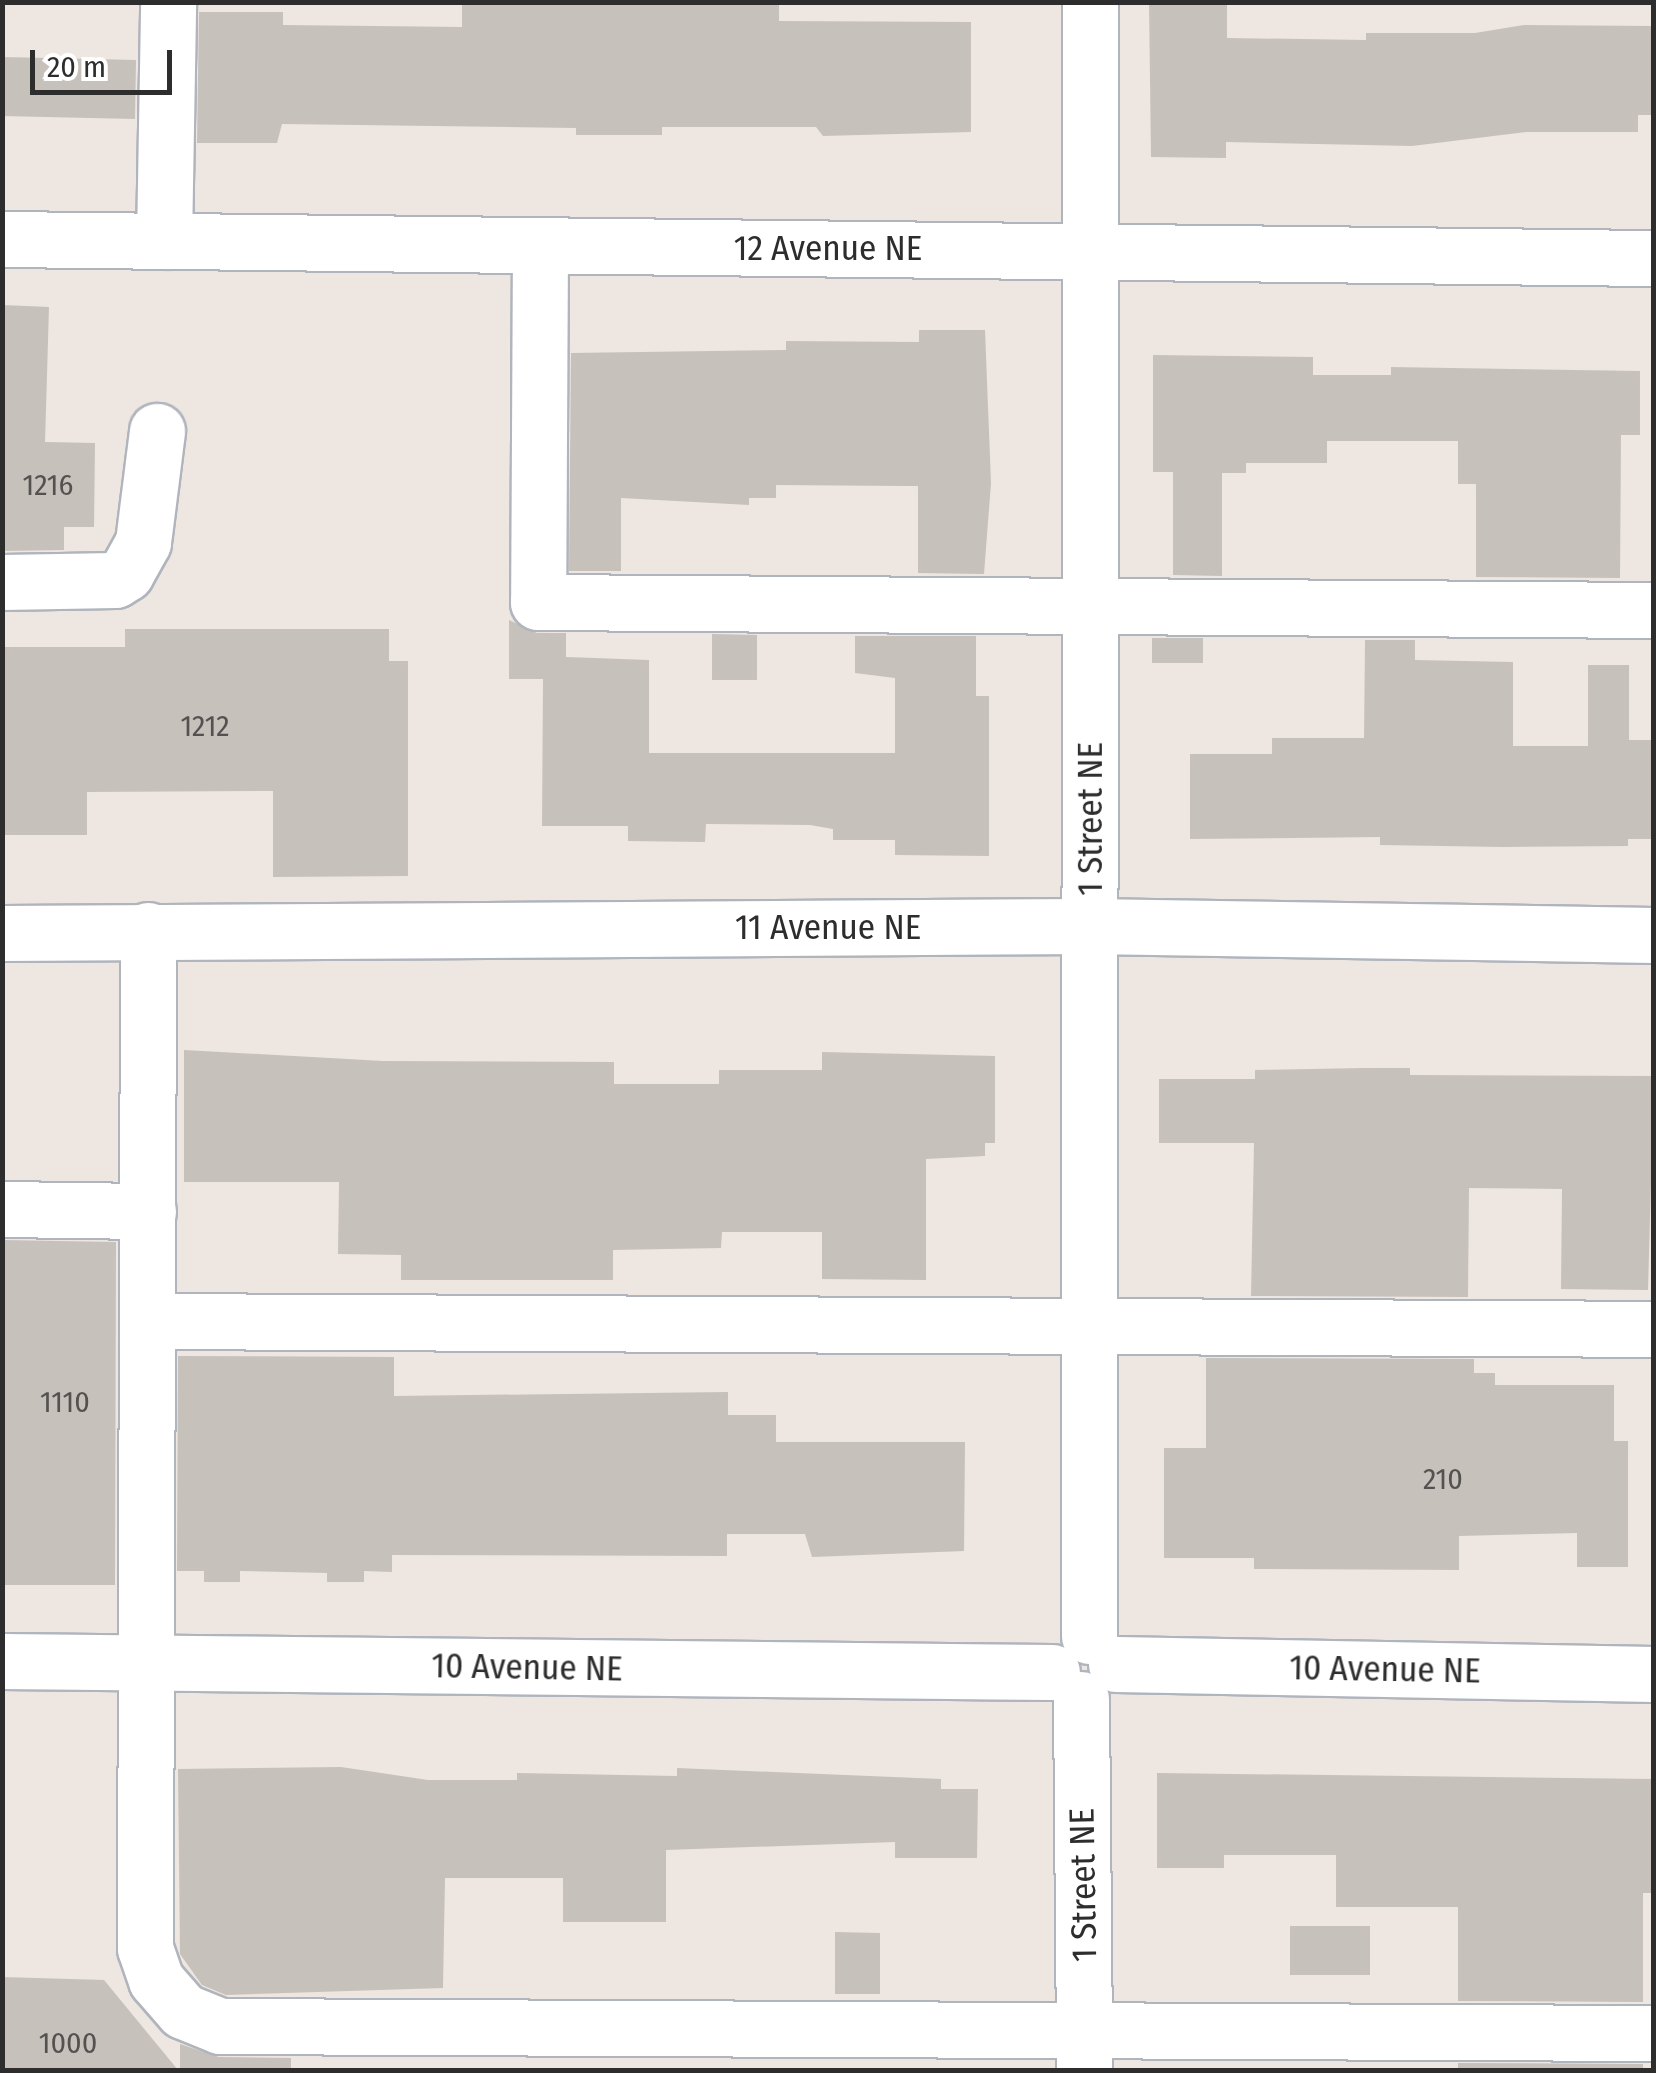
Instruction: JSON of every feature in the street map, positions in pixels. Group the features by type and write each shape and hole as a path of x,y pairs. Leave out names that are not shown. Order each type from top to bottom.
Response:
{"street":[{"path":"164,241 168,2"},
{"name":"1 Street NE","path":"1084,2049 1084,1668 1090,1327 1090,2"},
{"name":"12 Avenue NE","path":"2,239 1654,258"},
{"path":"540,246 538,602 1654,610"},
{"path":"2,582 115,580 126,573 144,542 157,432"},
{"name":"11 Avenue NE","path":"2,932 1089,926 1654,936"},
{"path":"148,930 145,1948 156,1980 182,2011 220,2026 1084,2049 1654,2033"},
{"path":"2,1210 148,1211"},
{"path":"148,1321 1654,1329"},
{"name":"10 Avenue NE","path":"2,1661 1654,1674"}],"building":[{"path":"462,2 779,2 779,21 971,22 971,132 823,136 816,127 662,127 662,135 576,135 576,128 282,124 277,143 197,143 199,12 283,12 283,25 462,27"},
{"path":"1149,2 1227,2 1227,38 1366,40 1366,33 1475,33 1524,25 1654,26 1654,115 1638,115 1638,132 1526,132 1412,146 1226,142 1226,158 1151,157"},
{"path":"2,57 136,60 135,119 2,116"},
{"path":"2,305 49,307 45,442 95,443 94,527 64,527 64,550 2,551"},
{"path":"919,330 985,330 991,483 984,574 918,573 918,486 776,485 776,498 749,498 749,505 621,498 621,571 569,571 571,353 786,350 786,341 919,342"},
{"path":"1153,355 1313,357 1313,375 1391,375 1391,367 1640,371 1640,435 1621,435 1620,578 1476,577 1476,484 1458,484 1458,441 1327,441 1327,463 1246,463 1246,473 1222,473 1222,576 1173,575 1173,472 1153,472"},
{"path":"509,620 537,633 566,633 566,657 649,660 649,753 895,753 895,678 855,673 855,636 976,636 976,696 989,696 989,856 895,855 895,840 833,840 833,829 810,825 706,824 705,842 628,841 628,826 542,826 543,679 509,679"},
{"path":"125,629 389,629 389,661 408,661 408,876 273,877 273,791 87,792 87,835 2,835 2,647 125,647"},
{"path":"712,634 757,635 757,680 712,680"},
{"path":"1152,638 1203,638 1203,663 1152,663"},
{"path":"1365,640 1415,640 1415,660 1513,662 1513,746 1588,746 1588,665 1629,665 1629,740 1654,740 1654,839 1628,839 1628,846 1504,847 1380,845 1380,837 1190,839 1190,754 1272,754 1272,738 1364,738"},
{"path":"184,1050 383,1061 614,1062 614,1084 719,1084 719,1070 822,1070 822,1052 995,1056 995,1143 985,1143 985,1156 926,1159 926,1280 822,1279 822,1232 722,1232 721,1248 613,1250 613,1280 401,1280 401,1255 338,1254 339,1182 184,1182"},
{"path":"1410,1068 1410,1075 1654,1076 1648,1290 1561,1289 1562,1189 1469,1188 1468,1297 1251,1296 1254,1143 1159,1143 1159,1079 1255,1079 1255,1070"},
{"path":"2,1240 116,1242 115,1585 2,1585"},
{"path":"178,1356 394,1357 394,1396 728,1392 728,1415 776,1415 776,1442 965,1442 964,1551 812,1557 805,1534 727,1534 727,1556 392,1555 392,1572 364,1571 364,1582 327,1582 327,1573 240,1571 240,1582 204,1582 204,1571 177,1571"},
{"path":"1206,1358 1474,1359 1474,1373 1495,1373 1495,1385 1614,1385 1614,1441 1628,1441 1628,1567 1577,1567 1577,1533 1459,1536 1459,1570 1254,1569 1254,1558 1164,1558 1164,1448 1206,1448"},
{"path":"341,1767 428,1780 517,1780 517,1773 677,1776 677,1768 941,1779 941,1789 978,1789 977,1858 895,1858 895,1842 666,1850 666,1922 563,1922 563,1878 445,1878 443,1988 226,1995 202,1985 180,1954 178,1769"},
{"path":"1157,1773 1654,1779 1654,1893 1643,1893 1643,2002 1458,2001 1458,1907 1336,1907 1336,1855 1224,1855 1224,1868 1157,1868"},
{"path":"1290,1926 1370,1926 1370,1975 1290,1975"},
{"path":"835,1932 880,1933 880,1994 835,1994"},
{"path":"2,1977 104,1980 178,2070 2,2070"},
{"path":"180,2044 219,2057 291,2058 291,2070 180,2070"},
{"path":"1458,2063 1643,2064 1643,2070 1458,2070"}]}
